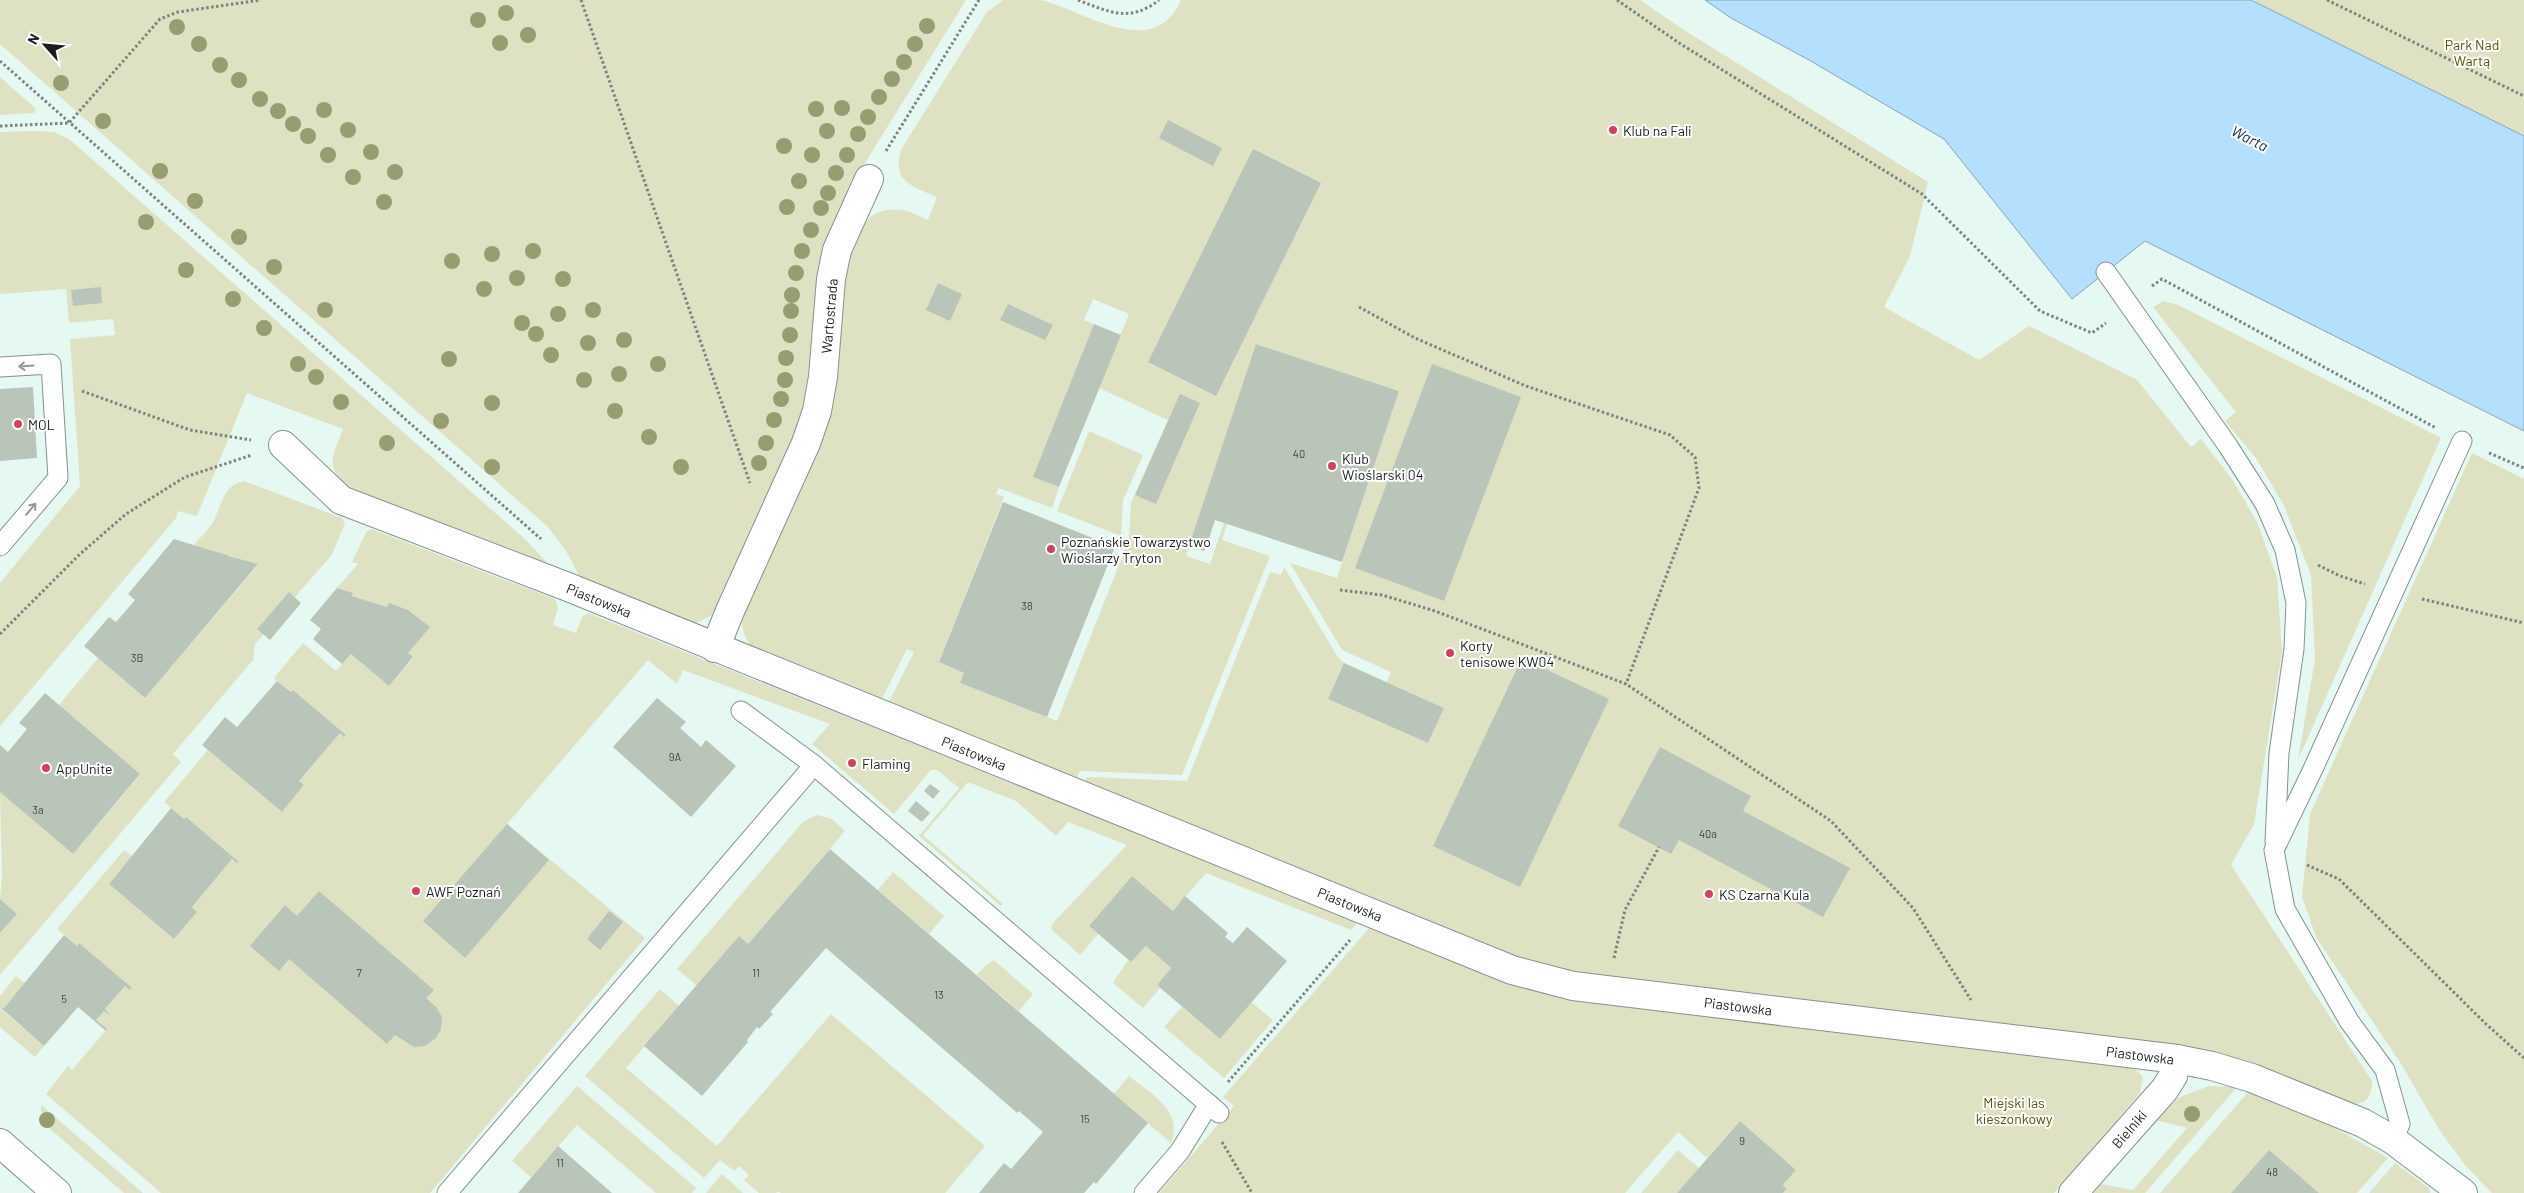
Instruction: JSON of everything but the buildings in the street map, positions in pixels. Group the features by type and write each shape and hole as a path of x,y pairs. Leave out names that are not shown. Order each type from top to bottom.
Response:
{"street":[{"name":"Wartostrada","path":"716,648 730,611 806,443 817,411 823,377 831,279 837,250 869,179"},
{"name":"Piastowska","path":"284,445 341,500 568,587 1512,970 1573,986 2177,1060 2212,1066 2252,1078 2363,1123 2393,1140 2457,1191"},
{"name":"Bielniki","path":"2073,1193 2164,1089 2174,1076 2177,1060"},
{"path":"0,1143 57,1193"}],"lane":[{"path":"2106,272 2228,446 2265,504 2285,550 2296,602 2294,650 2279,752 2274,850 2285,909 2349,1022 2384,1070 2400,1124 2393,1140"},
{"path":"0,367 51,364 58,478 0,546"},
{"path":"2274,850 2462,441"},
{"path":"741,711 814,765 1214,1109 1144,1193"},
{"path":"447,1193 814,765"}],"path":[{"path":"0,126 69,123 160,19 178,12 261,0"},
{"path":"581,0 767,530"},
{"path":"869,179 979,0"},
{"path":"1078,0 1106,11 1127,15 1146,10 1159,0"},
{"path":"1617,0 1679,43 1922,194"},
{"path":"2327,0 2524,96"},
{"path":"0,61 543,542"},
{"path":"1360,308 1414,338 1526,386 1670,435 1695,457 1699,488 1626,684"},
{"path":"52,380 190,430 284,445"},
{"path":"0,634 80,554 126,514 185,477 284,445"},
{"path":"1340,590 1382,595 1434,611 1626,684 1831,821 1913,908 1973,1003 1984,1036"},
{"path":"1612,963 1625,910 1659,847"},
{"path":"2274,850 2339,879 2486,1024 2524,1058"},
{"path":"1214,1109 1373,913"},
{"path":"1218,1137 1252,1193"}],"green space":[{"path":"0,0 966,0 857,176 814,350 805,407 795,437 718,606 712,615 694,624 581,579 566,551 548,527 0,44"},
{"path":"1003,0 1041,0 1097,21 1136,30 1154,28 1169,18 1181,0 1640,0 1684,30 1928,182 1910,256 1884,307 1979,360 2029,326 2137,380 2191,447 2201,439 2232,479 2257,522 2277,577 2282,652 2254,824 2231,865 2372,1081 2371,1092 2367,1100 2354,1104 2348,1103 2252,1064 2217,1054 1547,968 1084,783 1087,777 1187,781 1270,572 1281,575 1284,567 1337,656 1344,663 1328,699 1428,743 1444,708 1387,682 1391,672 1342,650 1290,563 1337,578 1399,391 1257,344 1186,556 1210,564 1224,523 1227,524 1222,540 1270,556 1182,775 1080,771 1076,780 888,704 914,652 907,649 881,701 753,648 743,632 742,614 847,261 864,223 879,212 902,210 928,220 937,197 905,181 899,168 902,148 987,12","holes":["1093,299 1129,314 1099,388 1168,420 1131,503 1129,540 1057,721 960,683 964,673 939,662 1004,497 996,494 999,488 1052,508 1059,487 1034,477 1094,324 1084,320"]},
{"name":"Park Nad Wartą","path":"2255,0 2524,0 2524,136 2255,2"},
{"path":"0,77 36,109 34,113 0,115"},
{"path":"0,132 54,132 69,139 525,539 549,565 350,490 333,468 334,455 343,429 247,393 197,516 178,511 176,518 0,726 0,583 80,486 70,339 115,335 113,319 69,323 66,289 0,294"},
{"path":"2163,301 2178,305 2441,438 2298,760 2315,659 2311,575 2284,506 2256,458 2225,421 2236,412 2153,307"},
{"path":"1089,431 1143,455 1123,500 1121,536 1057,511"},
{"path":"2472,453 2524,479 2524,1193 2492,1193 2465,1165 2440,1131 2400,1062 2317,939 2302,897 2310,814"},
{"path":"244,481 342,518 345,524 331,556 294,598 288,593 257,629 264,634 255,644 253,660 173,754 181,762 0,975 0,933 17,914 0,899 2,877 0,792 73,854 140,775 59,705 98,658 145,698 258,565 194,545 212,523 228,491 232,486"},
{"name":"AWF Poznań","path":"371,529 555,599 558,608 553,625 576,633 582,617 588,613 1358,922 1351,930 1206,873 1173,911 1132,876 1089,926 1098,934 1080,955 1051,929 1053,923 1127,845 1068,822 1056,836 1016,801 968,782 923,835 1003,904 1001,906 919,836 959,788 937,770 931,770 894,814 812,744 830,724 683,670 677,684 648,660 507,824 645,938 430,1193 161,1193 46,1094 68,1066 72,1070 107,1029 96,1020 104,1011 109,1014 105,1009 125,986 79,943 77,946 57,929 124,850 132,856 109,884 174,939 197,912 192,907 232,859 237,863 239,862 186,817 184,819 164,802 208,750 282,812 304,785 299,781 340,733 344,737 346,735 293,690 291,692 274,678 303,643 336,671 351,654 389,686 413,658 408,653 429,627 408,610 389,604 387,607 352,596 353,593 337,588 358,564 352,562 366,532"},
{"path":"817,815 832,819 845,831 748,944 739,936 697,986 677,969 803,822"},
{"path":"893,872 944,916 929,934 878,890"},
{"name":"Miejski las kieszonkowy","path":"1370,927 1494,977 1571,998 2132,1066 2143,1077 2140,1093 2054,1193 1783,1193 1787,1189 1783,1185 1796,1170 1740,1121 1707,1158 1678,1132 1625,1193 1159,1193 1234,1106 1223,1097"},
{"path":"1146,946 1171,968 1157,985 1160,988 1143,1008 1113,983 1128,960 1131,962"},
{"path":"994,960 1033,994 1019,1011 977,975"},
{"path":"16,976 25,983 4,1008 0,1007 0,996"},
{"path":"660,989 679,1006 626,1068 717,1146 831,1014 985,1146 945,1193 781,1193 778,1191 776,1193 759,1193 744,1180 749,1175 739,1166 734,1171 720,1160 704,1178 585,1076"},
{"path":"1251,1002 1273,1020 1224,1078 1164,1027 1182,1007 1220,1039"},
{"path":"0,1008 44,1046 35,1057 0,1027"},
{"path":"1129,1076 1163,1104 1169,1112 1174,1132 1171,1143 1114,1094"},
{"path":"577,1086 696,1188 692,1193 656,1193 577,1125 531,1177 512,1161"},
{"path":"2209,1086 2237,1087 2145,1193 2092,1193 2101,1184 2133,1190 2187,1128 2155,1120 2180,1097"},
{"path":"2249,1091 2321,1120 2388,1158 2357,1193 2319,1193 2269,1150 2231,1193 2160,1193"},
{"path":"41,1105 143,1193 124,1193 42,1122"},
{"path":"1678,1150 1699,1168 1677,1193 1641,1193"},
{"path":"2395,1163 2430,1189 2430,1193 2369,1193"},
{"path":"722,1174 743,1193 706,1193"}],"water":[{"name":"Warta","path":"1705,0 2251,0 2524,136 2524,431 2145,241 2072,299 1944,139 1809,60 1731,18"}],"place":[{"name":"Klub na Fali","path":"1613,130"},
{"name":"MOL","path":"18,424"},
{"name":"Klub Wioślarski 04","path":"1332,466"},
{"name":"Poznańskie Towarzystwo Wioślarzy Tryton","path":"1051,549"},
{"name":"Korty tenisowe KW04","path":"1450,653"},
{"name":"Flaming","path":"852,763"},
{"name":"AppUnite","path":"46,768"},
{"name":"AWF Poznań","path":"416,891"},
{"name":"KS Czarna Kula","path":"1709,894"}]}
